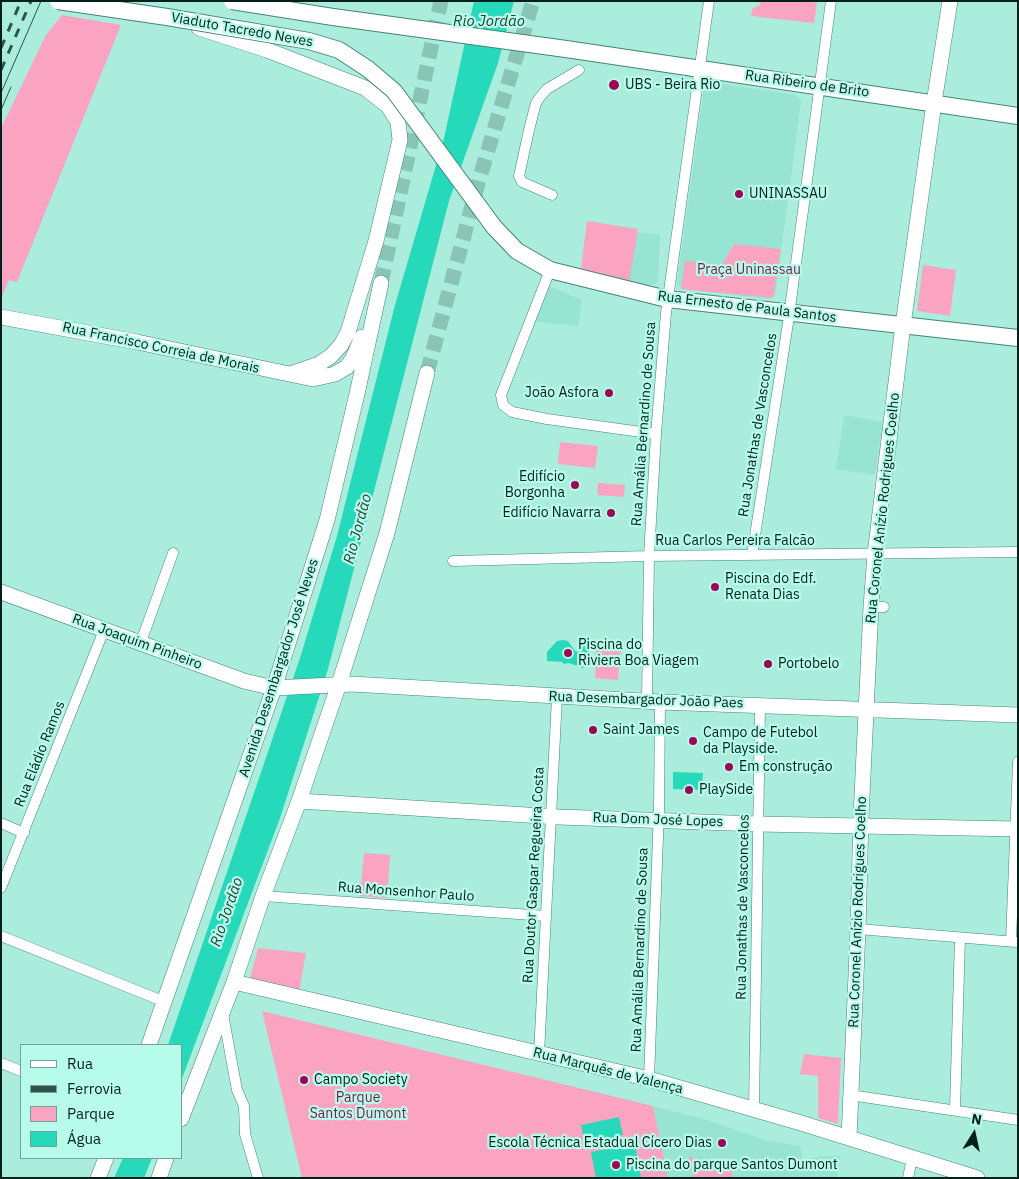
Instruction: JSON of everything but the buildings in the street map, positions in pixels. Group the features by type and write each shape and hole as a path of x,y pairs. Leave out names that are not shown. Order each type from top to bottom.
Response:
{"main road":[{"name":"Viaduto Tacredo Neves","path":"58,1 309,41 339,50 368,69 394,91 494,227"},
{"name":"Viaduto Tacredo Neves","path":"232,1 566,49"},
{"name":"Rua Ribeiro de Brito","path":"566,49 1018,116"},
{"name":"Rua Ernesto de Paula Santos","path":"494,227 517,251 550,270 667,299 1018,338"}],"street":[{"name":"Rua Amália Bernardino de Sousa","path":"648,1079 658,820 649,556 656,434 667,299 708,1"},
{"name":"Rua Jonathas de Vasconcelos","path":"752,555 789,312 831,1"},
{"name":"Rua Coronel Anízio Rodrigues Coelho","path":"848,1138 866,708 877,607 875,554 903,325 950,1"},
{"path":"167,17 267,50 365,88 388,106 398,122 400,140 376,241 348,332 341,345 331,356 319,364 290,374"},
{"path":"552,195 522,182 519,176 536,103 547,89 579,70"},
{"path":"550,270 501,395 503,405 512,412 547,419 656,434"},
{"name":"Avenida Desembargador José Neves","path":"149,1044 280,688 327,520 379,290 354,358 347,367 335,374 320,378"},
{"name":"Rua Francisco Correia de Morais","path":"1,317 137,342 313,379 320,378"},
{"path":"182,1116 234,982 263,896 299,801 335,684 387,532 427,373"},
{"path":"141,642 174,552"},
{"name":"Rua Carlos Pereira Falcão","path":"453,561 649,556 1018,552"},
{"name":"Rua Joaquim Pinheiro","path":"1,592 244,681 280,688"},
{"name":"Rua Eládio Ramos","path":"1,888 104,630"},
{"name":"Rua Desembargador João Paes","path":"280,688 335,684 653,702 866,708 1018,715"},
{"name":"Rua Doutor Gaspar Regueira Costa","path":"539,1054 557,697"},
{"name":"Rua Jonathas de Vasconcelos","path":"754,1109 760,705"},
{"path":"858,929 1015,942 1018,762"},
{"name":"Rua Dom José Lopes","path":"299,801 550,816 758,824 1016,829"},
{"path":"1,823 24,833"},
{"name":"Rua Monsenhor Paulo","path":"263,896 546,916"},
{"path":"1,936 165,1002"},
{"path":"955,1109 960,938"},
{"name":"Rua Marquês de Valença","path":"234,982 648,1079 754,1109 977,1178"},
{"path":"222,1011 236,1090 244,1106 245,1134 258,1178"},
{"path":"1,1063 20,1071"},
{"path":"850,1095 955,1109 1018,1120"},
{"path":"908,1178 912,1158"},
{"path":"98,1178 106,1159"},
{"path":"159,1178 166,1159"}],"shaded area":[{"name":"UNINASSAU","path":"710,82 796,95 801,101 775,296 770,299 681,289 677,283 704,88"},
{"path":"636,232 660,235 658,282 654,285 629,283"},
{"path":"544,284 582,300 578,326 530,321"},
{"path":"844,415 883,422 875,475 836,469"},
{"name":"Escola Técnica Estadual Cícero Dias","path":"653,1106 707,1120 768,1141 800,1146 803,1160 821,1156 840,1156 837,1178 668,1178"}],"green space":[{"path":"758,1 804,1 817,3 814,23 751,16 753,8 761,5"},
{"path":"62,15 121,25 17,282 9,280 1,299 1,128 46,35"},
{"path":"587,221 638,229 629,283 580,277"},
{"name":"Praça Uninassau","path":"734,244 781,249 773,298 681,289 685,261 722,265"},
{"path":"923,265 956,270 950,316 917,311"},
{"path":"560,442 598,446 595,468 558,464"},
{"path":"598,483 625,485 624,497 597,495"},
{"path":"596,640 621,642 618,680 595,678"},
{"path":"364,853 390,855 387,898 360,896"},
{"path":"258,948 306,953 299,992 249,982"},
{"name":"Parque Santos Dumont","path":"262,1011 653,1106 668,1178 302,1178"},
{"path":"804,1054 841,1058 838,1124 818,1118 818,1076 800,1074"},
{"path":"689,1156 706,1162 730,1163 733,1178 693,1178"}],"water":[{"name":"Rio Jordão","path":"474,1 514,1 498,63 449,201 328,669 280,818 182,1078 182,1044 168,1044 300,658 337,536 395,305 444,138"},
{"name":"Piscina do Riviera Boa Viagem","path":"581,637 589,637 589,664 583,668 569,663 547,661 547,652 557,641 568,641 575,651 581,652"},
{"path":"673,772 703,773 702,790 673,789"},
{"path":"619,1117 623,1135 585,1144 581,1125"},
{"name":"Piscina do parque Santos Dumont","path":"635,1144 641,1178 596,1178 591,1152"},
{"path":"123,1159 152,1159 144,1178 114,1178"}],"tunnel":[{"path":"381,283 441,1"},
{"path":"427,373 479,180 533,1"}],"tram line":[{"path":"1,93 41,1"},
{"path":"1,110 11,87"}],"railway":[{"path":"1,48 21,1"},
{"path":"1,70 31,1"}],"place":[{"name":"UBS - Beira Rio","path":"614,85"},
{"name":"UNINASSAU","path":"739,194"},
{"name":"João Asfora","path":"609,393"},
{"name":"Edifício Borgonha","path":"575,485"},
{"name":"Edifício Navarra","path":"611,513"},
{"name":"Piscina do Edf. Renata Dias","path":"715,587"},
{"name":"Piscina do Riviera Boa Viagem","path":"568,653"},
{"name":"Portobelo","path":"768,664"},
{"name":"Saint James","path":"593,730"},
{"name":"Campo de Futebol da Playside.","path":"693,741"},
{"name":"Em construção","path":"729,767"},
{"name":"PlaySide","path":"689,790"},
{"name":"Campo Society","path":"304,1080"},
{"name":"Escola Técnica Estadual Cícero Dias","path":"722,1143"},
{"name":"Piscina do parque Santos Dumont","path":"616,1165"}]}
